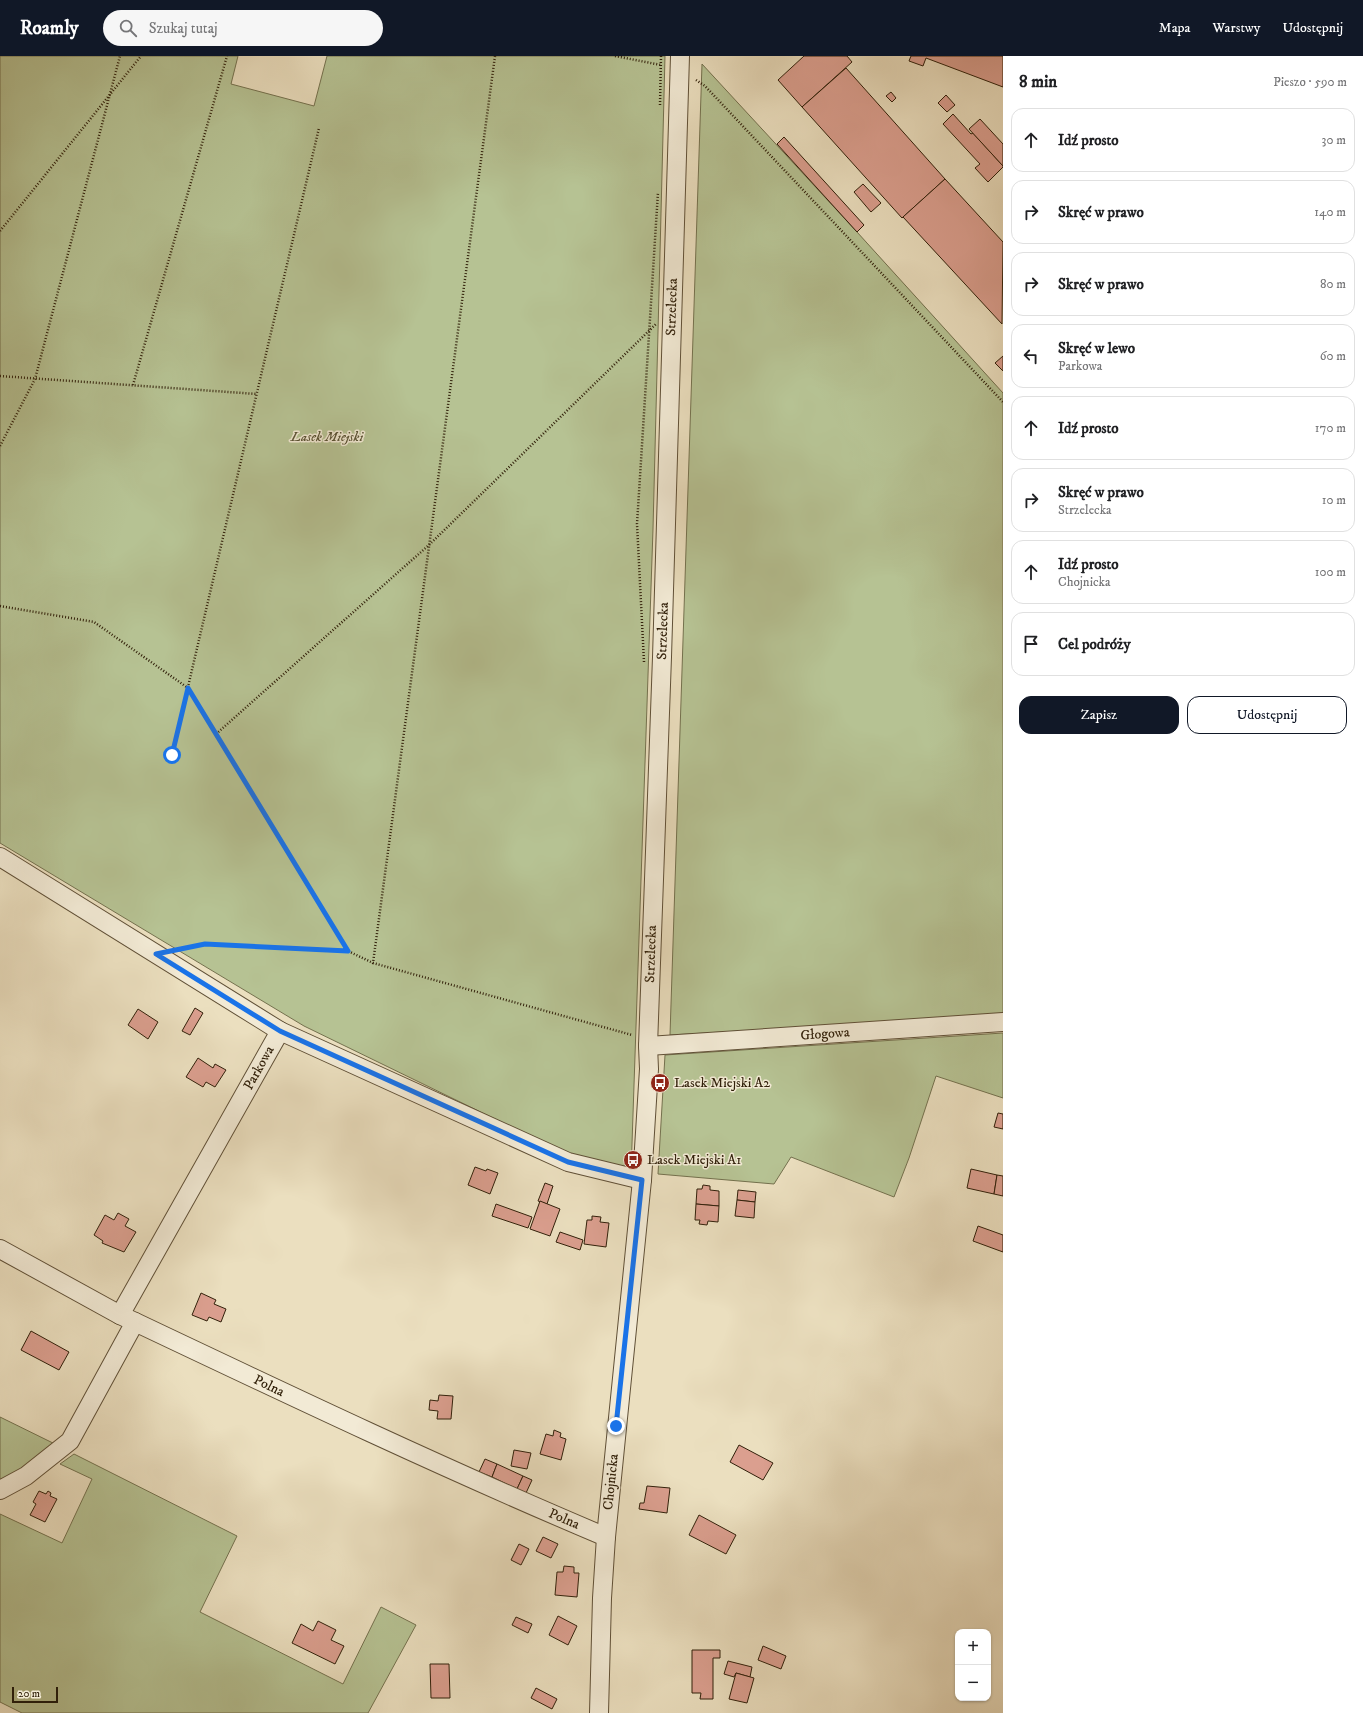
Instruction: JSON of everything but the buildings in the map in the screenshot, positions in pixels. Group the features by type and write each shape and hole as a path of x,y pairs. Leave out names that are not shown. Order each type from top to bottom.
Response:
{"street":[{"name":"Strzelecka","path":"640,1205 649,1069 648,1046 662,657 680,64"},
{"name":"Parkowa","path":"0,857 280,1031 128,1318"},
{"name":"Głogowa","path":"648,1046 1003,1022"},
{"path":"280,1031 568,1162 642,1180"},
{"name":"Chojnicka","path":"599,1713 601,1628 606,1537 640,1205"},
{"name":"Polna","path":"0,1249 128,1318 305,1403 487,1487 606,1537"},
{"path":"0,1490 26,1476 70,1441 128,1318"}],"path":[{"path":"0,446 35,378 120,56"},
{"path":"0,231 141,56"},
{"path":"133,385 227,56"},
{"path":"373,962 496,56"},
{"path":"615,56 661,65 680,64 705,86 1003,402"},
{"path":"660,112 661,56"},
{"path":"172,755 319,128"},
{"path":"644,663 637,524 658,191"},
{"path":"216,734 430,544 672,308"},
{"path":"0,376 257,394"},
{"path":"0,606 94,622 188,688 348,951"},
{"path":"156,954 205,944 348,951 373,962 632,1035 632,1028"}],"green space":[{"name":"Lasek Miejski","path":"0,56 238,56 231,84 314,106 327,56 665,56 653,529 631,1173 571,1156 304,1026 0,843"},
{"path":"702,64 1003,393 1003,1016 670,1035"},
{"path":"1003,1033 1003,1098 936,1076 909,1158 894,1197 791,1157 774,1184 658,1174 665,1055"},
{"path":"0,1417 59,1446 0,1482"},
{"path":"74,1454 237,1536 200,1612 343,1684 381,1607 416,1625 368,1713 22,1713 0,1702 0,1514 62,1543 92,1479 60,1464"}],"place":[{"name":"Lasek Miejski A2","path":"660,1083"},
{"name":"Lasek Miejski A1","path":"633,1160"}],"route":[{"path":"172,755 188,688 348,951 205,944 156,954 280,1031 568,1162 642,1180 616,1426"}]}
